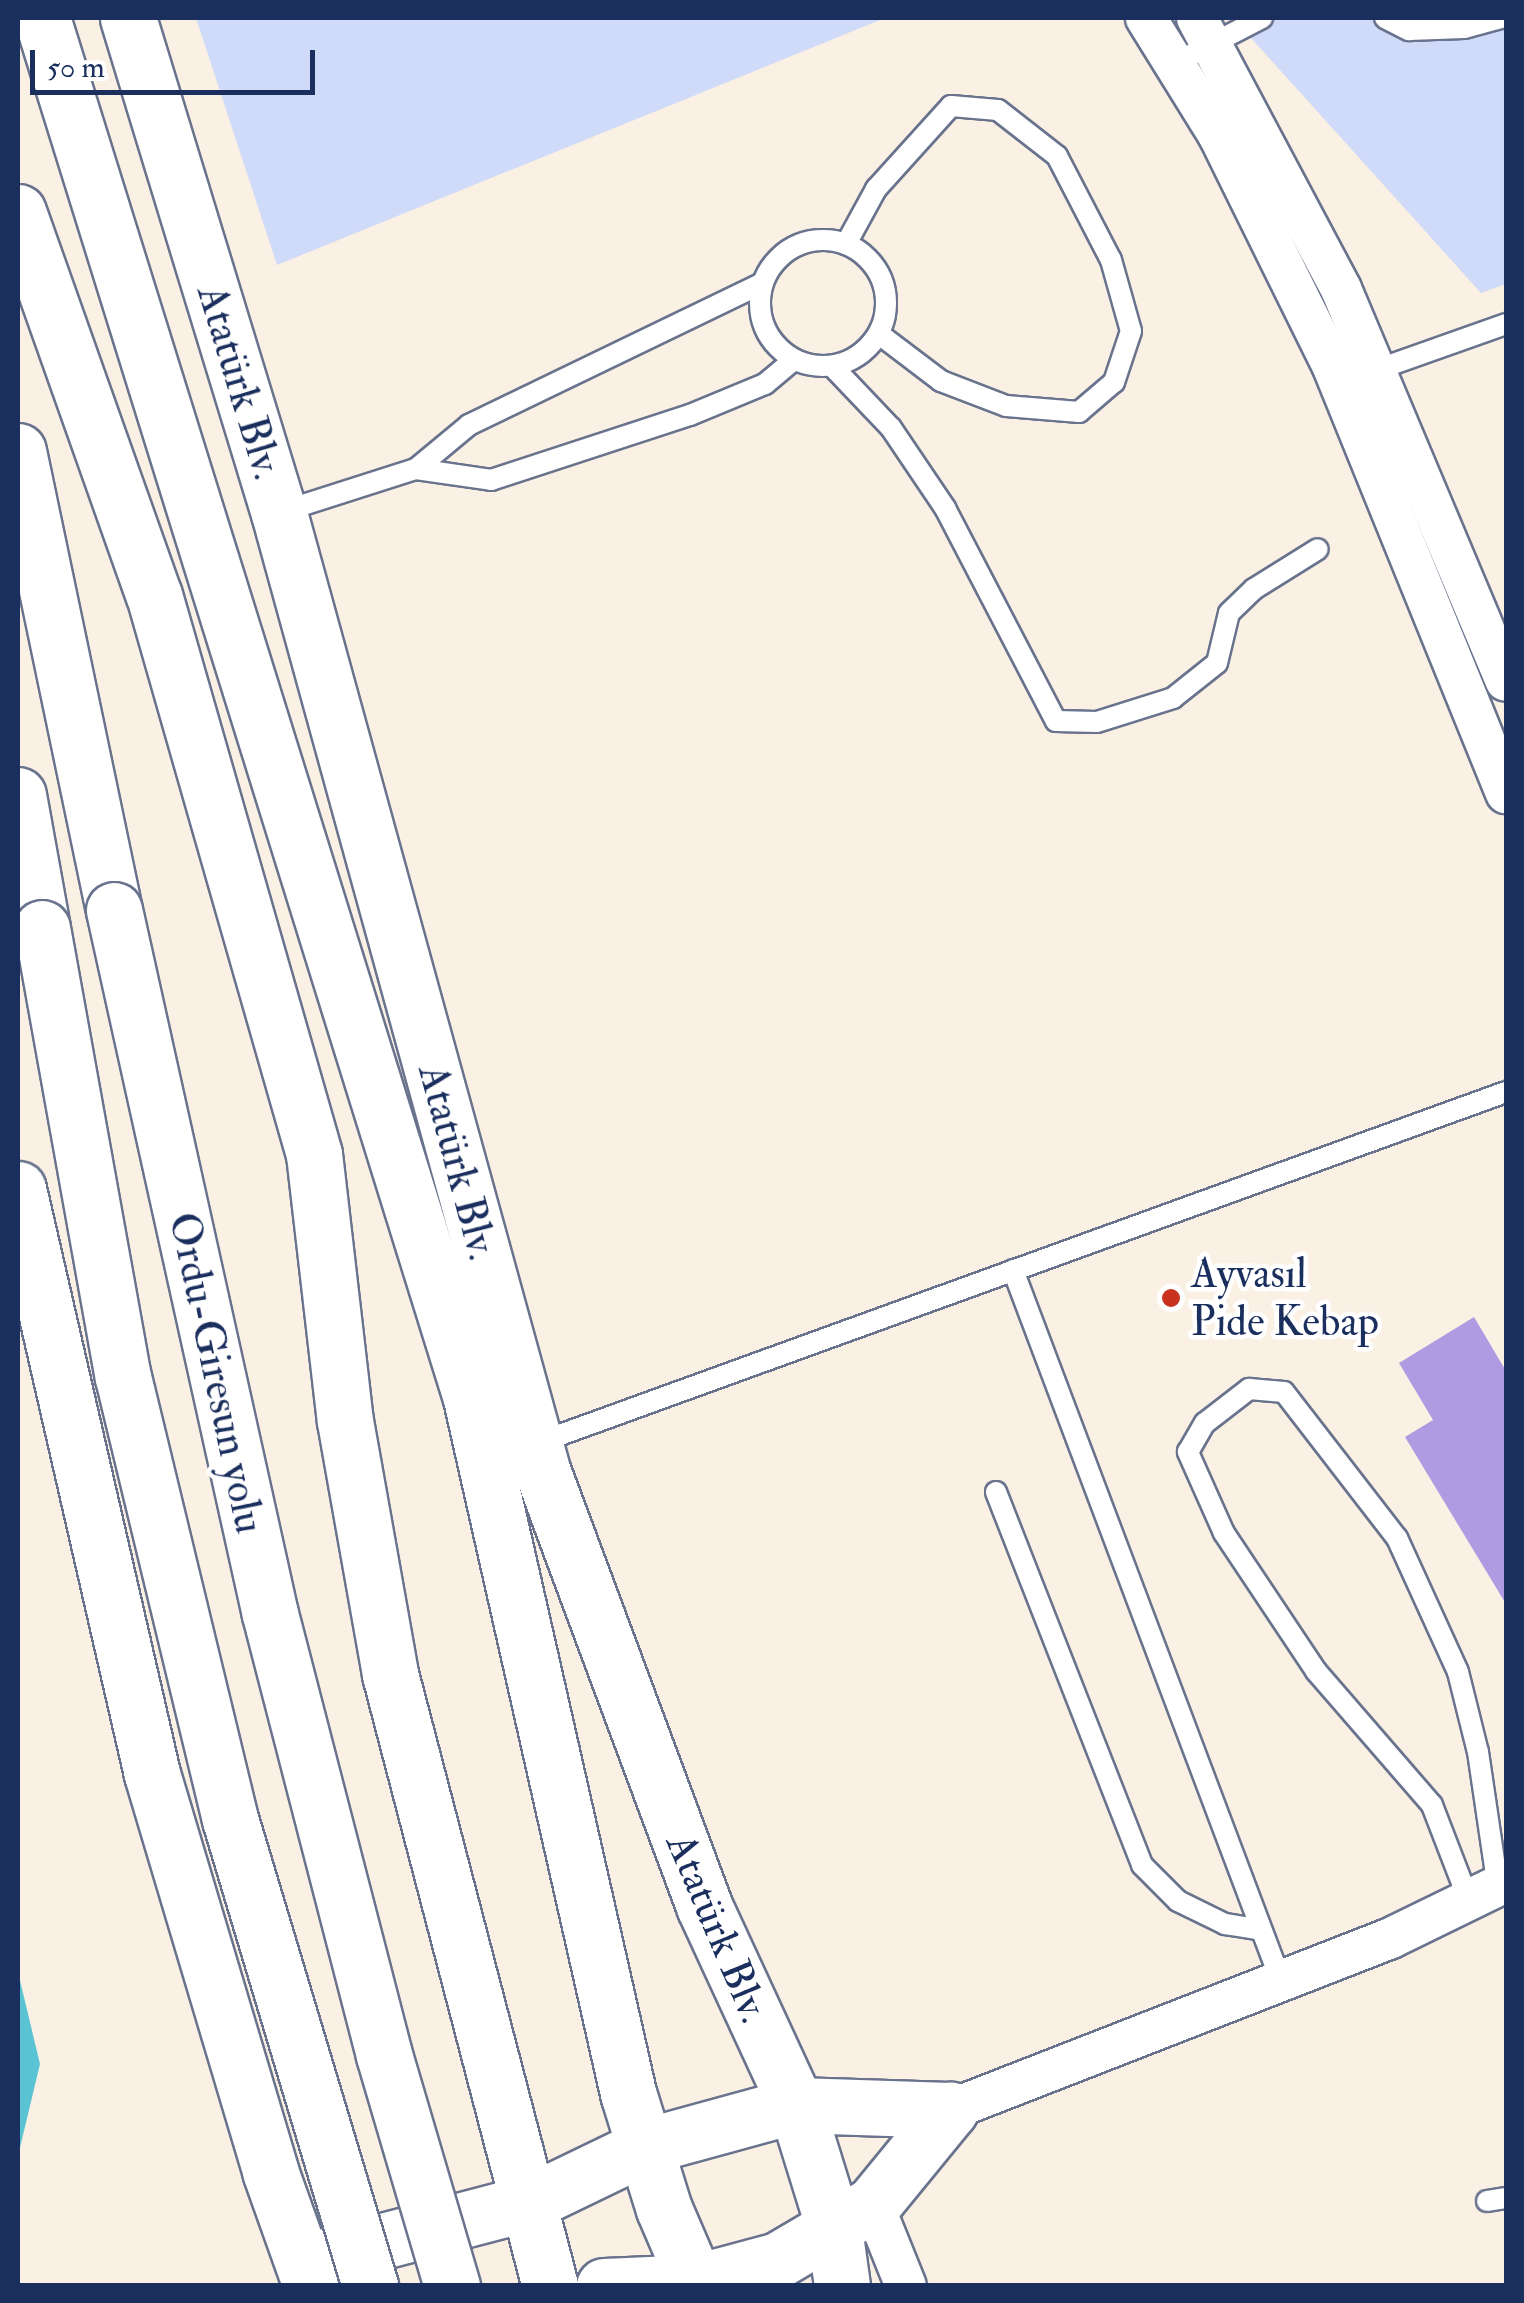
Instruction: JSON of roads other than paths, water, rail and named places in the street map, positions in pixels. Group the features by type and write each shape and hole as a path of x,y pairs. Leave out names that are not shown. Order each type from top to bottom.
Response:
{"main road":[{"name":"Atatürk Blv.","path":"42,18 471,1398 628,2092 697,2284"},
{"name":"Atatürk Blv.","path":"128,18 279,513 535,1444 690,1870 796,2105 854,2216 842,2286"},
{"path":"18,212 154,595 314,1154 346,1422 390,1674 550,2286"},
{"name":"Ordu-Giresun yolu","path":"18,450 114,910 270,1614 384,2055 452,2286"},
{"name":"Ordu-Giresun yolu","path":"18,795 122,1377 230,1819 370,2286"},
{"path":"18,1189 152,1774 307,2274 528,2203 646,2146 796,2105 950,2110"},
{"path":"604,2286 697,2284 778,2260 854,2216 950,2110"}],"street":[{"path":"1146,18 1218,134 1332,366 1506,792"},
{"path":"1204,31 1341,288 1506,681"},
{"path":"950,2110 1281,1981 1491,1890"},
{"path":"854,2216 906,2286"}],"lane":[{"path":"1175,64 1204,31 1262,18"},
{"path":"1386,18 1409,30 1464,28 1501,18"},
{"path":"846,244 876,188 951,106 998,110 1057,156 1111,260 1131,331 1114,382 1079,412 1006,406 941,381 879,334"},
{"path":"279,513 416,469 470,426 763,282 796,245 846,244 874,265 882,280 886,315 879,334 868,349 832,367"},
{"path":"763,282 767,332 794,360 832,367 891,428 945,508 1056,721 1097,722 1172,698 1217,662 1230,614 1254,589 1318,548"},
{"path":"1376,370 1506,324"},
{"path":"416,469 491,480 690,414 765,384 794,360"},
{"path":"535,1444 1506,1092"},
{"path":"1013,1270 1281,1981"},
{"path":"1249,1389 1284,1392 1398,1538 1458,1672 1491,1890 1432,1805 1316,1671 1224,1533 1188,1452 1205,1423 1249,1389"},
{"path":"996,1492 1142,1864 1178,1901 1225,1924 1262,1930"}],"water":[{"path":"18,1972 40,2064 18,2156"}],"place":[{"name":"Ayvasıl Pide Kebap","path":"1171,1298"}]}
